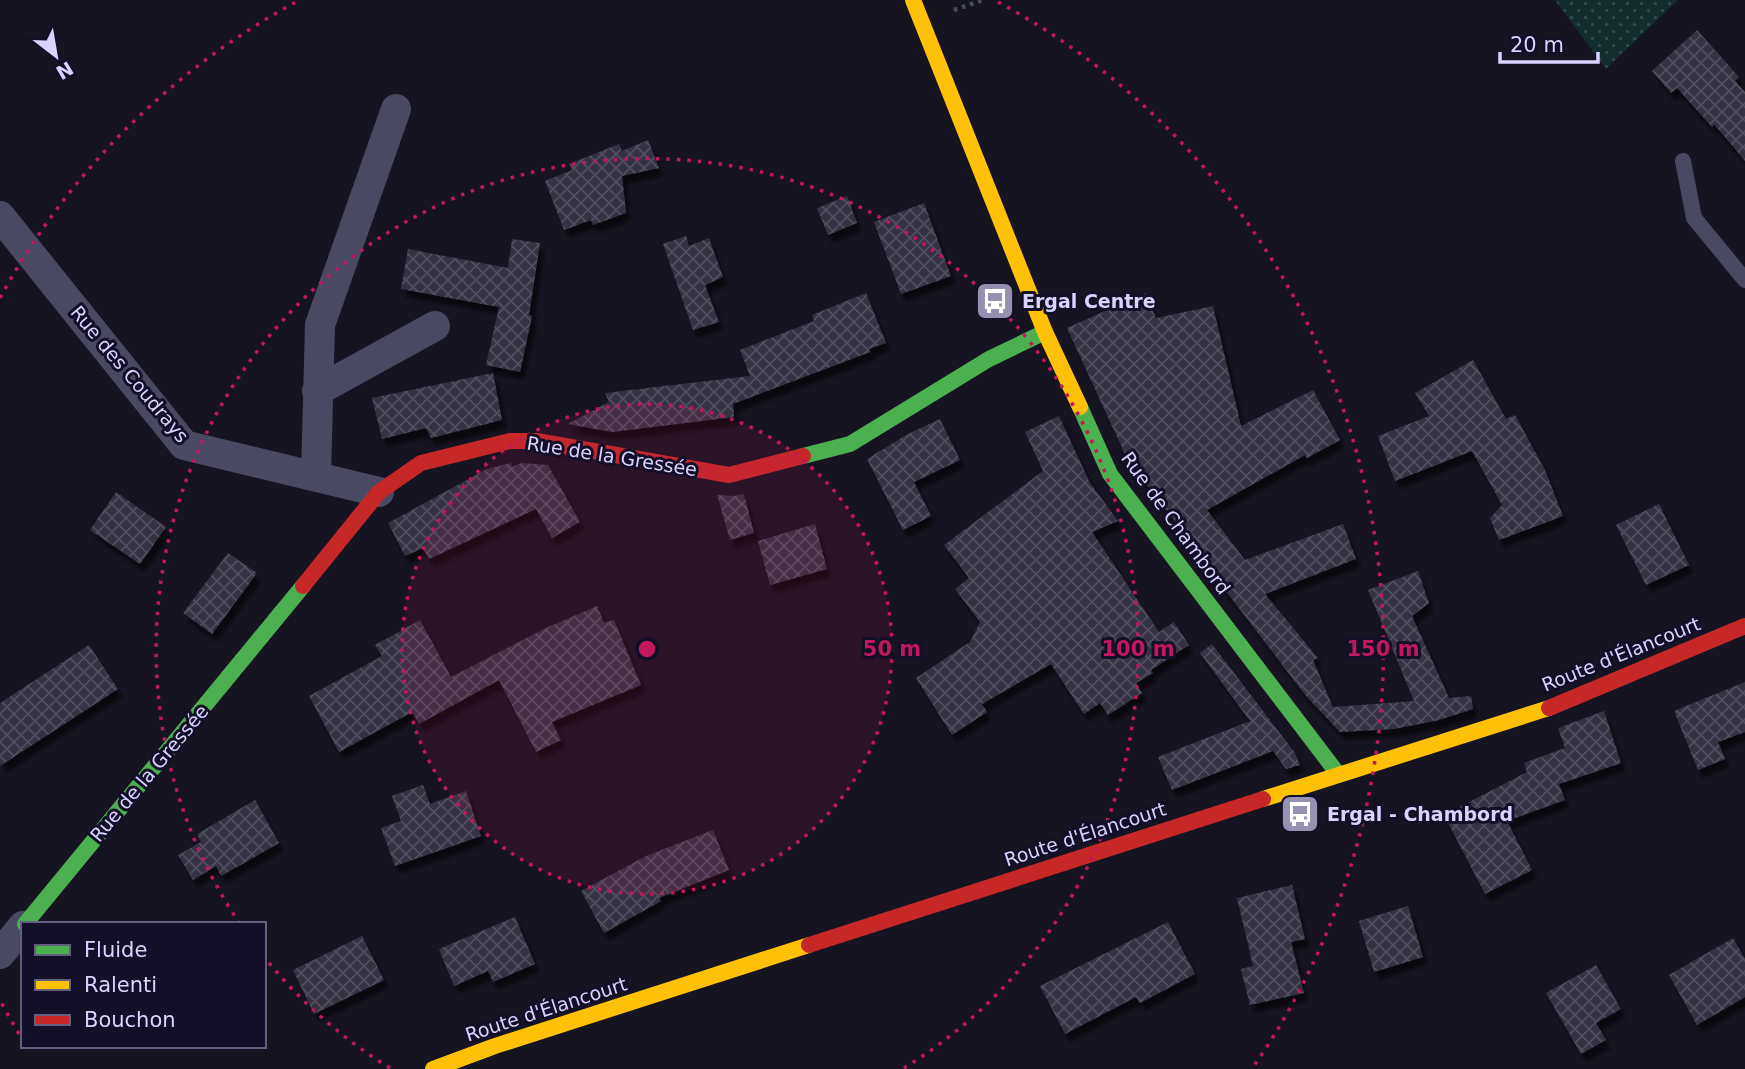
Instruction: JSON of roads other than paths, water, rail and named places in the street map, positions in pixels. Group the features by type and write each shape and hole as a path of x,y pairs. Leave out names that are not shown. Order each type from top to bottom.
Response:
{"street":[{"name":"Rue de Chambord","path":"913,0 1045,332 1110,474 1338,774"},
{"path":"316,475 320,325 396,109"},
{"name":"Rue des Coudrays","path":"0,216 184,445 379,492"},
{"path":"317,391 435,326"},
{"name":"Rue de la Gressée","path":"26,922 379,492 421,463 510,441 537,440 729,475 850,444 989,359 1045,332"},
{"name":"Route d'Élancourt","path":"433,1069 508,1042 1564,703 1745,626"},
{"name":"Rue de la Gressée","path":"0,954 21,929"}],"lane":[{"path":"1683,161 1694,218 1745,280"}],"place":[{"name":"Ergal Centre","path":"995,301"},
{"name":"Ergal - Chambord","path":"1300,814"}]}
